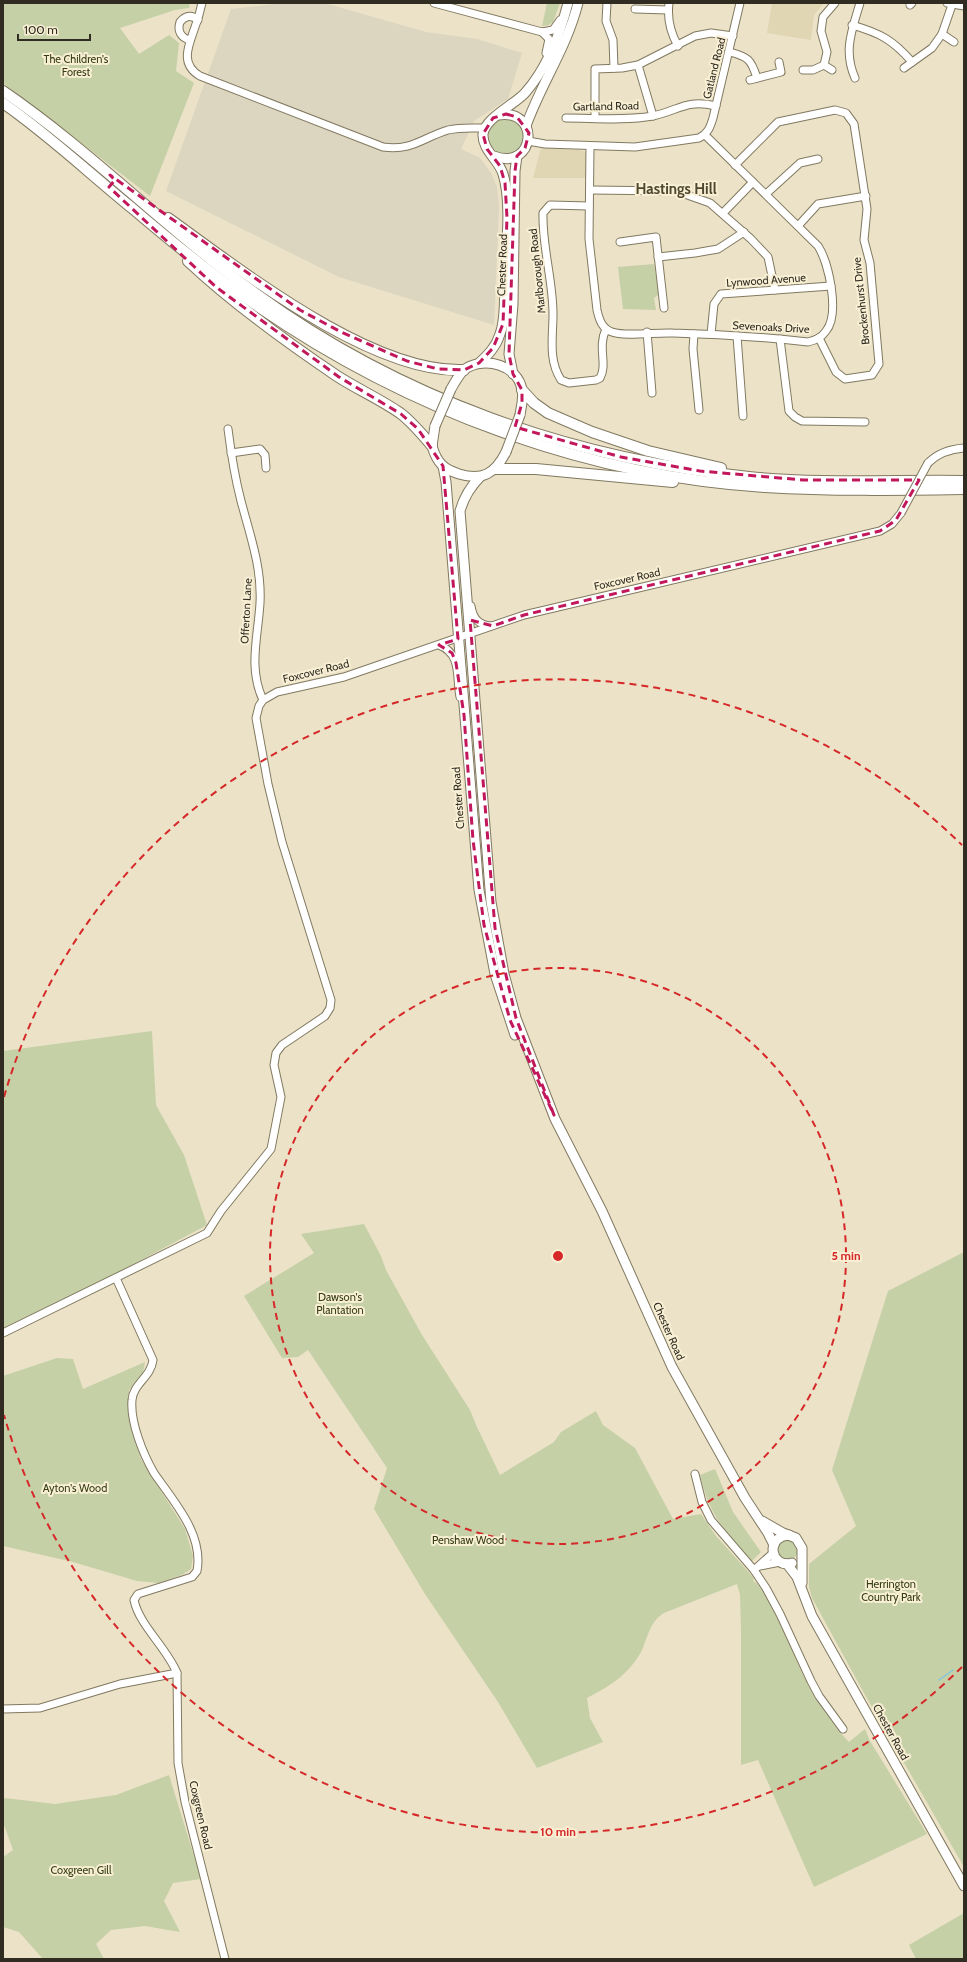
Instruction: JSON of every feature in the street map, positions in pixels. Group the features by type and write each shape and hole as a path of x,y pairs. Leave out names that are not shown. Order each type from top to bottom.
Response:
{"highway":[{"path":"3,91 41,119 110,175 189,243 256,294 327,341 366,363 416,388 476,413 535,434 621,457 700,471 752,477 804,480 964,481"},
{"path":"3,103 56,143 132,209 216,287 297,348 339,377 401,414 418,429 432,446"},
{"path":"110,175 230,262 300,310 365,344 407,361 438,369 464,370"},
{"path":"132,209 214,274 299,334 372,375 437,406 532,442 619,465 683,477 765,487"},
{"path":"522,390 534,403 548,413 592,432 648,452 722,468 804,480"},
{"path":"494,469 536,469 728,487 880,490 964,489"}],"main road":[{"path":"526,126 533,105 566,39 578,3"},
{"path":"484,128 493,118 518,100 541,71 554,44 567,7"},
{"path":"498,115 506,114 517,117 526,126 529,133 528,140"},
{"name":"Chester Road","path":"479,363 493,348 501,333 503,324 507,218 503,174 494,156 487,149 483,140 484,128"},
{"name":"Chester Road","path":"513,374 509,354 513,304 515,171 517,156 526,148 528,140"},
{"path":"494,156 502,159 517,156"},
{"path":"479,363 499,365 513,374 522,390 520,415 502,462 494,469 480,477 469,477 453,472 443,466 432,446 435,426 455,381 464,370 479,363"},
{"name":"Chester Road","path":"443,466 446,482 474,840 484,925 495,974 510,1020 532,1074 602,1211 672,1367 745,1498 760,1519 789,1535"},
{"name":"Chester Road","path":"480,477 471,486 464,498 460,511 471,634 481,784 495,928 504,974 516,1018 554,1115"},
{"path":"760,1519 773,1549 783,1563 795,1562 801,1555 800,1543 796,1538 789,1535 778,1538 773,1549"},
{"name":"Chester Road","path":"801,1555 802,1589"},
{"name":"Chester Road","path":"783,1563 794,1573 802,1589 812,1616 964,1886"}],"street":[{"path":"202,3 186,55 189,66 200,76 383,147 408,147 446,131 462,127 484,128"},
{"path":"434,3 443,4 542,32 548,36 550,43 541,71"},
{"path":"607,3 606,21 613,40 614,68"},
{"name":"Gatland Road","path":"704,135 710,130 730,52 740,3"},
{"path":"824,65 827,52 821,31 824,17 835,3"},
{"path":"855,78 850,68 848,53 852,25 858,4"},
{"path":"904,68 932,48 942,34 949,4 964,6"},
{"path":"635,9 668,6 672,35 678,46"},
{"path":"542,32 553,30 567,7"},
{"path":"190,40 181,34 179,30 180,22 186,17 190,16 194,16 198,20"},
{"path":"852,25 888,38 896,44 912,62"},
{"path":"595,118 595,69 638,65 678,46 695,36 711,33 733,36"},
{"path":"942,34 954,42"},
{"path":"730,52 744,56 752,63 754,79 781,72 779,62"},
{"path":"638,65 653,116"},
{"path":"802,70 813,70 824,65"},
{"path":"824,65 832,70"},
{"name":"Gartland Road","path":"566,118 621,119 653,116 694,103 716,106"},
{"name":"Brockenhurst Drive","path":"735,165 778,122 835,110 846,113 854,124 868,209 864,240 870,263 879,364 872,375 845,379 836,372 819,338"},
{"path":"528,140 545,144 635,147 699,138 704,135"},
{"name":"Sevenoaks Drive","path":"606,330 624,334 647,332 711,334 808,342 819,338 827,330 832,320 831,286 828,266 823,253 818,246 766,194 704,135"},
{"path":"590,146 589,239 597,310 600,321 606,330"},
{"path":"766,194 800,163 818,158"},
{"path":"723,213 752,182"},
{"path":"590,190 676,191 710,202 744,232 768,257 775,290"},
{"path":"798,226 818,204 866,196"},
{"name":"Marlborough Road","path":"589,206 550,205 543,213 553,314 551,344 557,375 561,380 570,383 596,380 600,378 603,368 602,338 606,330"},
{"path":"658,257 718,249 744,232"},
{"path":"620,242 656,237 664,308"},
{"name":"Lynwood Avenue","path":"711,334 714,304 721,294 831,286"},
{"path":"647,332 652,393"},
{"path":"694,334 699,410"},
{"path":"737,336 743,416"},
{"path":"780,339 789,411 795,417 802,421 865,422"},
{"name":"Offerton Lane","path":"228,429 231,453 241,501 259,573 260,603 254,674 263,700"},
{"name":"Foxcover Road","path":"263,700 277,692 344,677 439,646 524,615 880,531 892,524 901,513 928,463 933,458 951,449 964,448"},
{"path":"231,453 260,449 265,455 266,468"},
{"path":"466,576 472,614 475,619 482,624 493,626"},
{"path":"439,646 448,650 454,657 464,714"},
{"path":"3,1333 202,1236 211,1229 221,1211 271,1149 281,1097 274,1065 276,1053 282,1046 325,1016 331,1004 282,842 268,784 256,718 259,706 263,700"},
{"path":"3,1709 40,1708 120,1684 177,1672 173,1662 146,1626 135,1606 134,1600 138,1594 192,1578 197,1571 198,1556 192,1533 184,1515 154,1472 139,1438 132,1400 136,1388 150,1372 153,1360 116,1278"},
{"path":"695,1474 702,1502 711,1520 757,1568 774,1601 804,1668 819,1696 843,1729"},
{"path":"757,1568 773,1549"},
{"path":"757,1568 783,1563"},
{"name":"Coxgreen Road","path":"177,1672 178,1763 185,1802 225,1959"}],"highlighted area":[{"path":"506,114 517,117 529,133 525,148 517,156 515,171 509,354 513,374 522,390 522,403 515,427 621,457 700,471 803,480 919,480 896,520 880,531 524,615 493,626 470,620 495,928 516,1018 554,1115 510,1020 484,925 473,840 464,715 456,663 452,653 439,645 458,639 443,466 418,429 401,414 339,377 216,287 109,187 115,180 110,175 300,310 341,332 407,361 438,369 464,370 479,363 493,348 503,324 507,218 505,183 500,166 487,149 483,134 493,118"}],"shaded area":[{"path":"324,3 426,32 477,39 522,53 508,99 474,121 461,149 480,158 491,173 497,187 499,206 494,325 339,277 166,191 231,9 275,4"},
{"path":"772,3 824,3 814,15 811,40 767,33"},
{"path":"541,148 579,150 586,152 587,178 533,178"}],"green space":[{"name":"The Children's Forest","path":"3,3 190,3 189,8 175,10 120,28 139,54 169,35 179,43 176,71 194,83 150,196 3,83"},
{"path":"547,3 560,3 553,22 549,25 542,26"},
{"path":"510,118 519,123 523,129 523,143 519,149 510,154 502,154 493,149 489,143 488,132 493,123 499,119"},
{"path":"654,264 659,294 654,298 656,310 623,309 618,267"},
{"path":"152,1031 156,1105 184,1155 207,1225 51,1308 3,1330 3,1051"},
{"path":"364,1224 381,1256 386,1270 422,1335 470,1410 500,1475 554,1442 561,1432 596,1411 603,1425 635,1448 673,1519 701,1514 716,1536 754,1578 753,1581 759,1586 766,1596 781,1624 804,1677 825,1711 849,1742 865,1729 870,1741 927,1834 814,1887 758,1760 741,1765 741,1629 740,1595 737,1584 664,1613 659,1617 652,1626 641,1652 630,1667 618,1679 587,1698 590,1718 603,1742 537,1768 498,1702 425,1594 374,1509 387,1468 308,1350 298,1357 282,1358 244,1296 314,1253 301,1234"},
{"name":"Herrington Country Park","path":"964,1252 964,1867 864,1693 812,1598 809,1587 809,1564 856,1526 832,1470 888,1291"},
{"name":"Ayton's Wood","path":"57,1358 73,1359 83,1389 145,1362 143,1373 129,1390 129,1416 141,1459 185,1529 193,1556 191,1569 182,1575 159,1583 137,1581 73,1562 3,1546 3,1376"},
{"path":"715,1469 733,1512 761,1552 751,1562 719,1522 708,1501 700,1475"},
{"path":"788,1540 795,1543 798,1550 795,1557 788,1560 781,1557 778,1550 781,1543"},
{"name":"Coxgreen Gill","path":"169,1775 201,1879 173,1883 164,1901 180,1932 145,1926 111,1930 96,1944 104,1959 43,1959 19,1932 3,1927 3,1857 13,1850 3,1822 3,1801 5,1798 55,1804 116,1795"},
{"path":"964,1913 964,1959 916,1959 909,1945"}],"waterway":[{"path":"939,1680 953,1670"}],"district":[{"name":"Hastings Hill","path":"676,189"}],"park label":[{"name":"Dawson's Plantation","path":"340,1303"},
{"name":"Penshaw Wood","path":"468,1540"}]}
